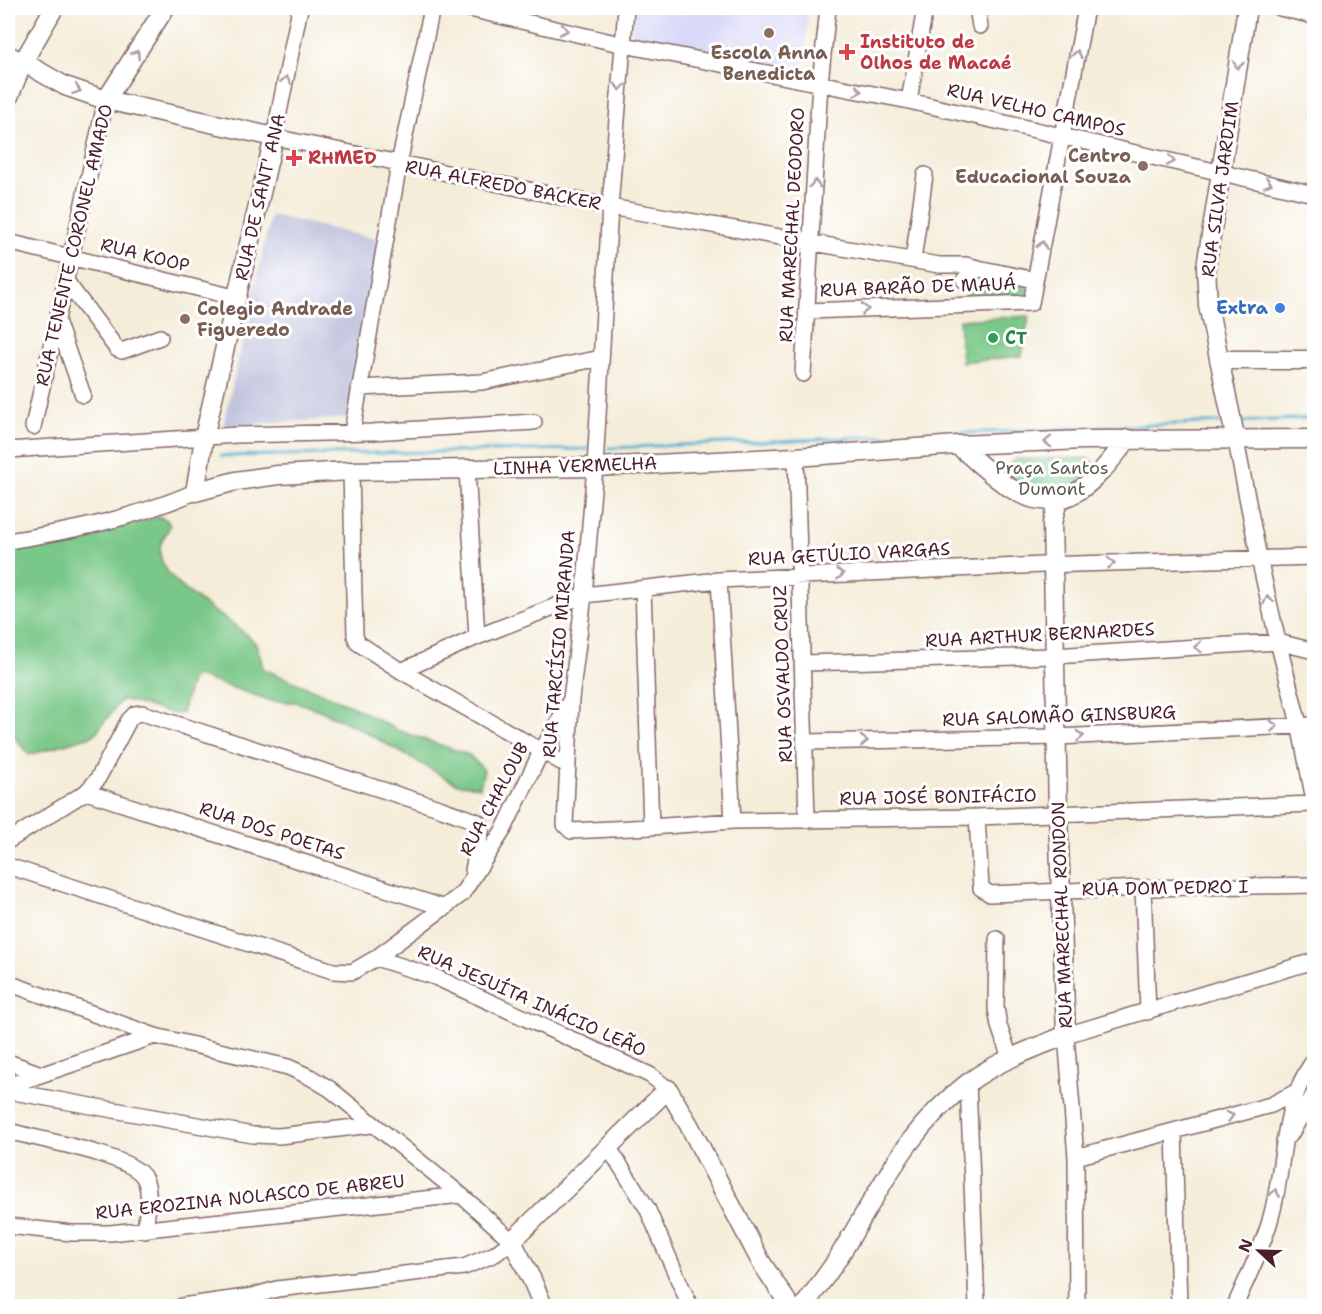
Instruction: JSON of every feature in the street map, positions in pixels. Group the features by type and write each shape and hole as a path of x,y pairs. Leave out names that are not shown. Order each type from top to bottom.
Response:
{"main road":[{"path":"8,99 16,58 40,33 54,8"},
{"name":"RUA TENENTE CORONEL AMADO","path":"106,100 165,8"},
{"name":"RUA SILVA JARDIM","path":"1234,428 1208,305 1206,267 1247,8"},
{"path":"8,99 32,81 49,78 40,57 40,33"},
{"name":"RUA ALFREDO BACKER","path":"16,58 49,78 106,100 274,137"},
{"name":"RUA DE SANT' ANA","path":"195,492 204,439 274,137"},
{"path":"1219,360 1314,360"},
{"name":"LINHA VERMELHA","path":"195,492 246,479 278,475 351,471 595,467 1013,443 1128,439 1234,428 1312,442"},
{"path":"957,446 1011,488 1050,501 1075,494 1093,480 1128,439"},
{"path":"1084,440 1098,454 1099,467 1093,480"},
{"path":"997,477 996,466 999,457 1013,443"},
{"name":"RUA MARECHAL RONDON","path":"1050,501 1066,1035"},
{"path":"804,1306 838,1258 911,1138 931,1115 968,1083 1010,1058 1066,1035"},
{"path":"543,1306 512,1241 668,1089 761,1262 790,1306"}],"street":[{"name":"RUA DE SANT' ANA","path":"274,137 300,8"},
{"path":"352,432 399,165 432,8"},
{"name":"RUA VELHO CAMPOS","path":"466,8 624,45 909,101 1314,194"},
{"name":"RUA TARCÍSIO MIRANDA","path":"565,825 571,699 584,595 595,467 610,207 626,8"},
{"name":"RUA MARECHAL DEODORO","path":"803,374 820,83 828,8"},
{"path":"909,101 925,8"},
{"path":"977,8 980,26"},
{"path":"1035,280 1086,8"},
{"path":"1280,8 1314,16"},
{"name":"RUA TENENTE CORONEL AMADO","path":"33,427 106,100"},
{"name":"RUA ALFREDO BACKER","path":"274,137 399,165 610,207 939,265 966,265 1035,280"},
{"path":"913,260 925,175"},
{"name":"RUA KOOP","path":"8,242 238,298"},
{"name":"RUA ALFREDO BACKER","path":"939,265 964,280"},
{"path":"960,305 964,280 978,268"},
{"path":"64,280 117,349 122,351 160,337"},
{"name":"RUA BARÃO DE MAUÁ","path":"807,311 1031,303 1035,280"},
{"path":"56,319 83,395"},
{"path":"359,388 482,382 601,358"},
{"path":"8,442 14,450 237,435 352,432 534,422"},
{"path":"1234,428 1278,642 1307,724 1314,802"},
{"name":"RUA OSVALDO CRUZ","path":"796,457 807,819"},
{"path":"467,469 477,637"},
{"path":"351,471 355,636 358,643 401,671 568,766"},
{"path":"8,541 132,516 195,492"},
{"name":"RUA GETÚLIO VARGAS","path":"401,671 477,637 584,595 719,580 1053,564 1314,556"},
{"path":"719,580 733,821"},
{"path":"643,588 651,828"},
{"name":"RUA ARTHUR BERNARDES","path":"804,663 1054,656 1278,642 1314,651"},
{"name":"RUA CHALOUB","path":"8,866 333,971 352,972 376,958 462,894 504,829 541,752 571,699"},
{"path":"8,841 86,792 97,780 129,720 135,714 142,713 478,822 482,827 482,833 471,882"},
{"name":"RUA SALOMÃO GINSBURG","path":"805,742 1057,737 1307,724"},
{"name":"RUA DOS POETAS","path":"86,792 445,908"},
{"name":"RUA JOSÉ BONIFÁCIO","path":"565,825 571,831 651,828 733,821 977,817 1314,802"},
{"name":"RUA DOM PEDRO I","path":"977,817 981,888 990,894 1314,885"},
{"path":"1143,888 1148,1012"},
{"path":"997,939 996,1008 999,1026 1010,1058"},
{"name":"RUA JESUÍTA INÁCIO LEÃO","path":"376,958 435,977 650,1075 668,1089"},
{"path":"1066,1035 1314,961"},
{"path":"8,983 156,1036 288,1067 310,1077 330,1089 461,1195 512,1241 495,1254 464,1267 277,1289 254,1301 182,1306"},
{"name":"RUA MARECHAL RONDON","path":"1066,1035 1076,1158 1077,1306"},
{"path":"8,1086 156,1036"},
{"path":"1234,1306 1271,1217 1288,1117 1296,1092 1314,1060"},
{"path":"8,1062 41,1074"},
{"path":"968,1083 977,1306"},
{"path":"8,1091 253,1136 279,1136 372,1125"},
{"path":"1076,1158 1271,1105 1296,1092"},
{"path":"1282,1151 1314,1094"},
{"path":"8,1131 111,1157 131,1166 144,1177 148,1191 145,1231"},
{"path":"1174,1131 1179,1306"},
{"path":"609,1148 647,1208 690,1306"},
{"name":"RUA EROZINA NOLASCO DE ABREU","path":"8,1226 72,1233 145,1231 461,1195"}],"shaded area":[{"path":"634,8 809,10 803,67 732,57 733,18 729,55 631,39"},
{"path":"271,215 381,240 348,418 223,426"}],"green space":[{"path":"974,278 1022,281 1028,291 1024,297 970,298 967,296 967,286"},
{"name":"CT","path":"1029,316 1022,356 962,362 959,320"},
{"name":"Praça Santos Dumont","path":"1087,458 1097,465 1097,473 1055,499 1007,481 1008,465 1016,459"},
{"path":"160,517 167,520 170,526 160,547 162,562 170,575 182,588 255,643 263,669 350,705 397,730 469,755 484,770 480,787 457,784 360,729 317,709 296,702 272,701 197,676 191,680 182,713 174,714 122,699 94,735 29,755 8,729 8,550 77,537"}],"waterway":[{"path":"1238,422 1314,418"},
{"path":"609,448 1225,422"},
{"path":"221,456 589,449"}],"place":[{"name":"Escola Anna Benedicta","path":"769,33"},
{"name":"Instituto de Olhos de Macaé","path":"847,52"},
{"name":"RHMED","path":"294,158"},
{"name":"Centro Educacional Souza","path":"1143,166"},
{"name":"Extra","path":"1280,308"},
{"name":"Colegio Andrade Figueredo","path":"185,319"},
{"name":"CT","path":"993,338"}]}
